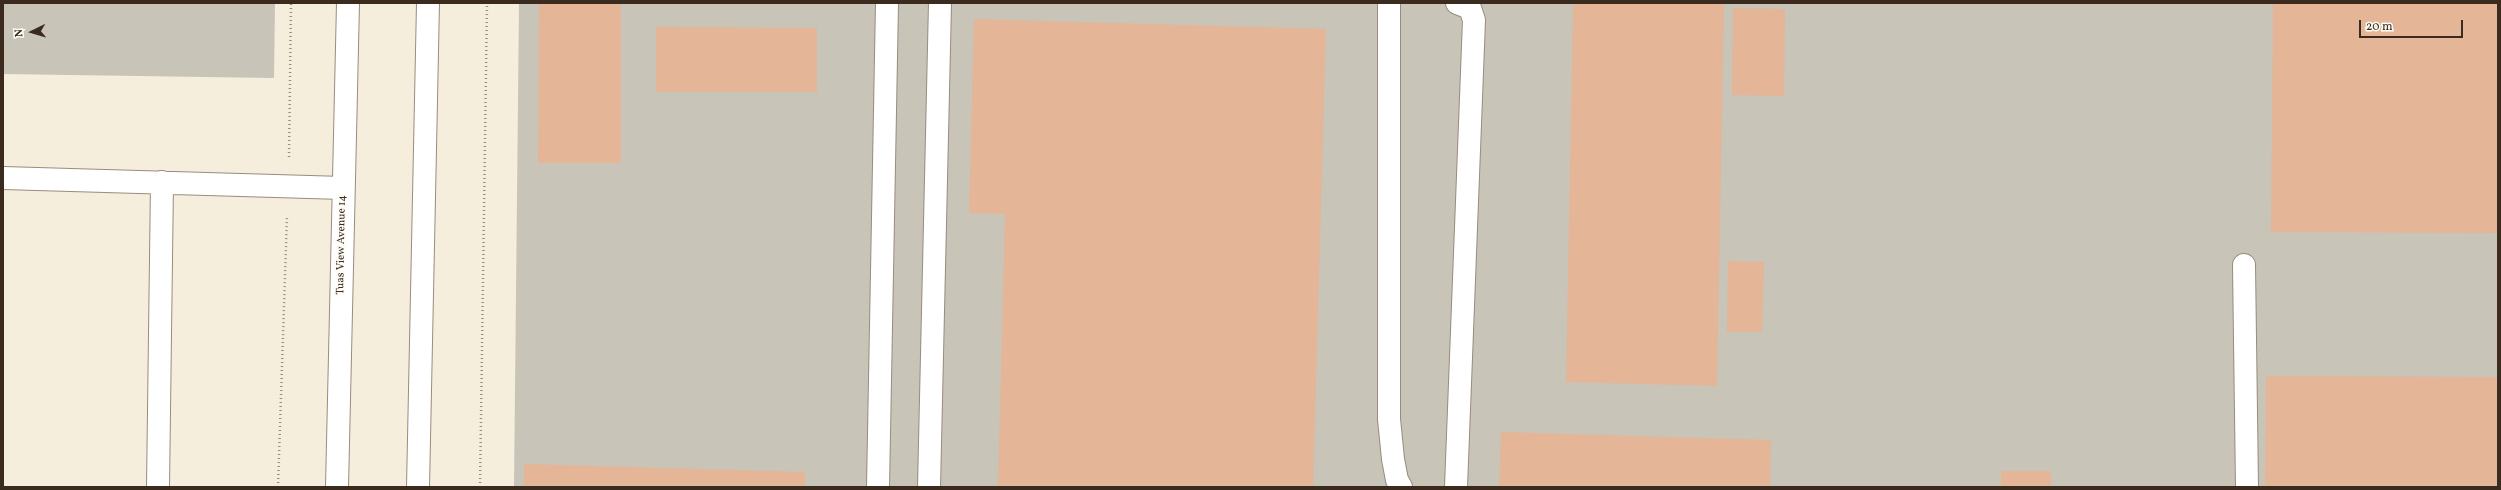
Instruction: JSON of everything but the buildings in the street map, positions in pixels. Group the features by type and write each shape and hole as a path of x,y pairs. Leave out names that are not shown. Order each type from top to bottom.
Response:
{"street":[{"name":"Tuas View Avenue 14","path":"337,487 348,3"},
{"path":"418,487 428,3"},
{"path":"878,487 886,3"},
{"path":"930,487 940,3"},
{"path":"1389,3 1389,419 1393,459 1397,480 1401,487"},
{"path":"1456,487 1474,20 1470,8 1458,3"},
{"path":"3,178 343,188"},
{"path":"158,487 162,182"},
{"path":"2244,265 2246,487"}],"path":[{"path":"278,487 288,186 291,3"},
{"path":"480,487 487,3"}],"shaded area":[{"path":"3,3 275,3 274,78 3,74"},
{"path":"519,3 2498,3 2498,487 514,487"}]}
